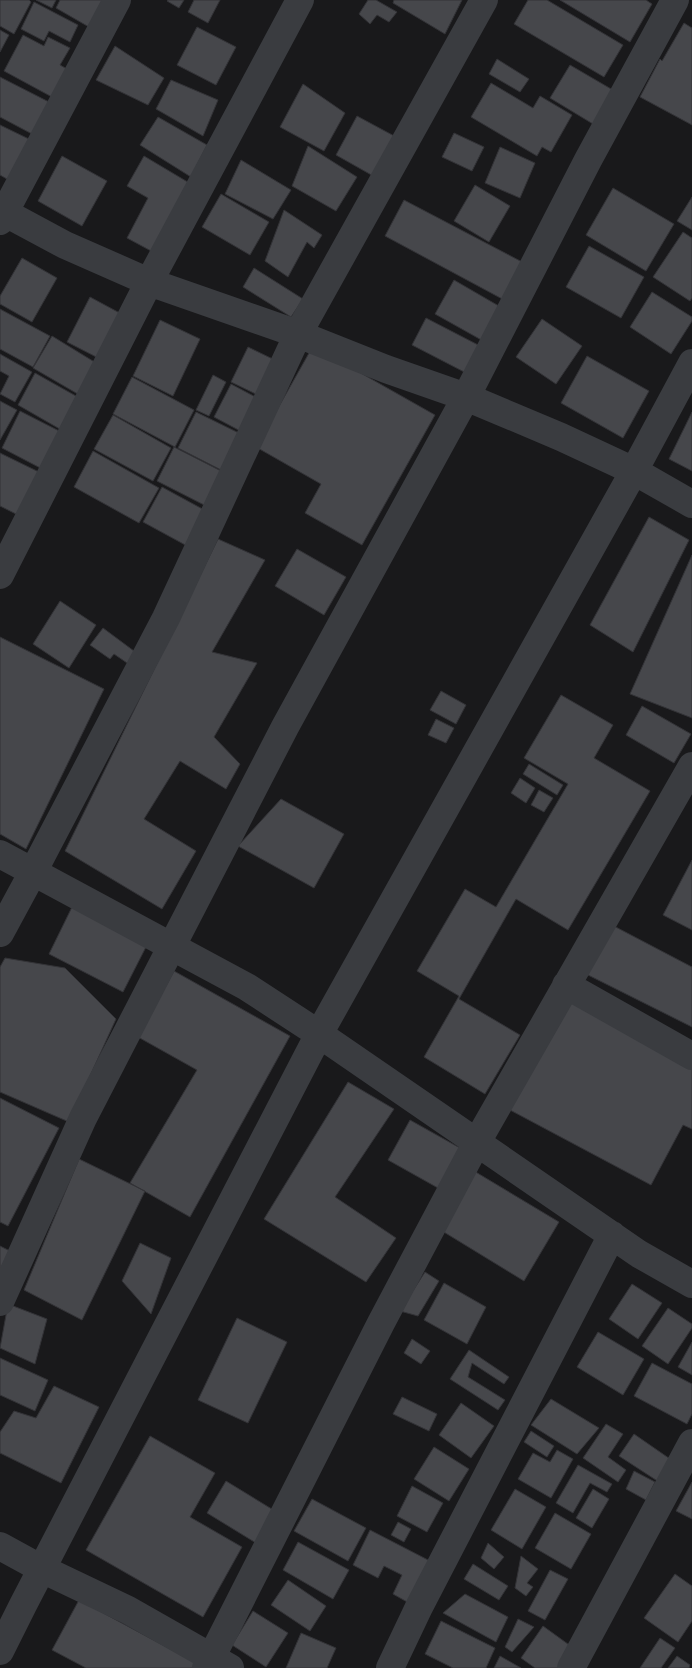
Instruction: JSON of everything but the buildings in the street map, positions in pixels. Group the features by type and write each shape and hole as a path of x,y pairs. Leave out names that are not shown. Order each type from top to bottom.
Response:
{"street":[{"path":"117,0 1,214 149,282 298,334 386,369 466,397 561,437 634,471 692,504"},
{"path":"0,575 149,282 300,0"},
{"path":"0,932 166,618 298,334 484,0"},
{"path":"0,1302 83,1118 285,727 466,397 588,160 675,0"},
{"path":"0,1651 319,1034 634,471 692,363"},
{"path":"0,1546 42,1569 128,1610 216,1664 386,1315 477,1142 692,766"},
{"path":"0,854 247,987 319,1034 639,1254 692,1284"},
{"path":"566,985 692,1056"},
{"path":"390,1668 419,1607 612,1235"},
{"path":"571,1668 692,1443"}]}
